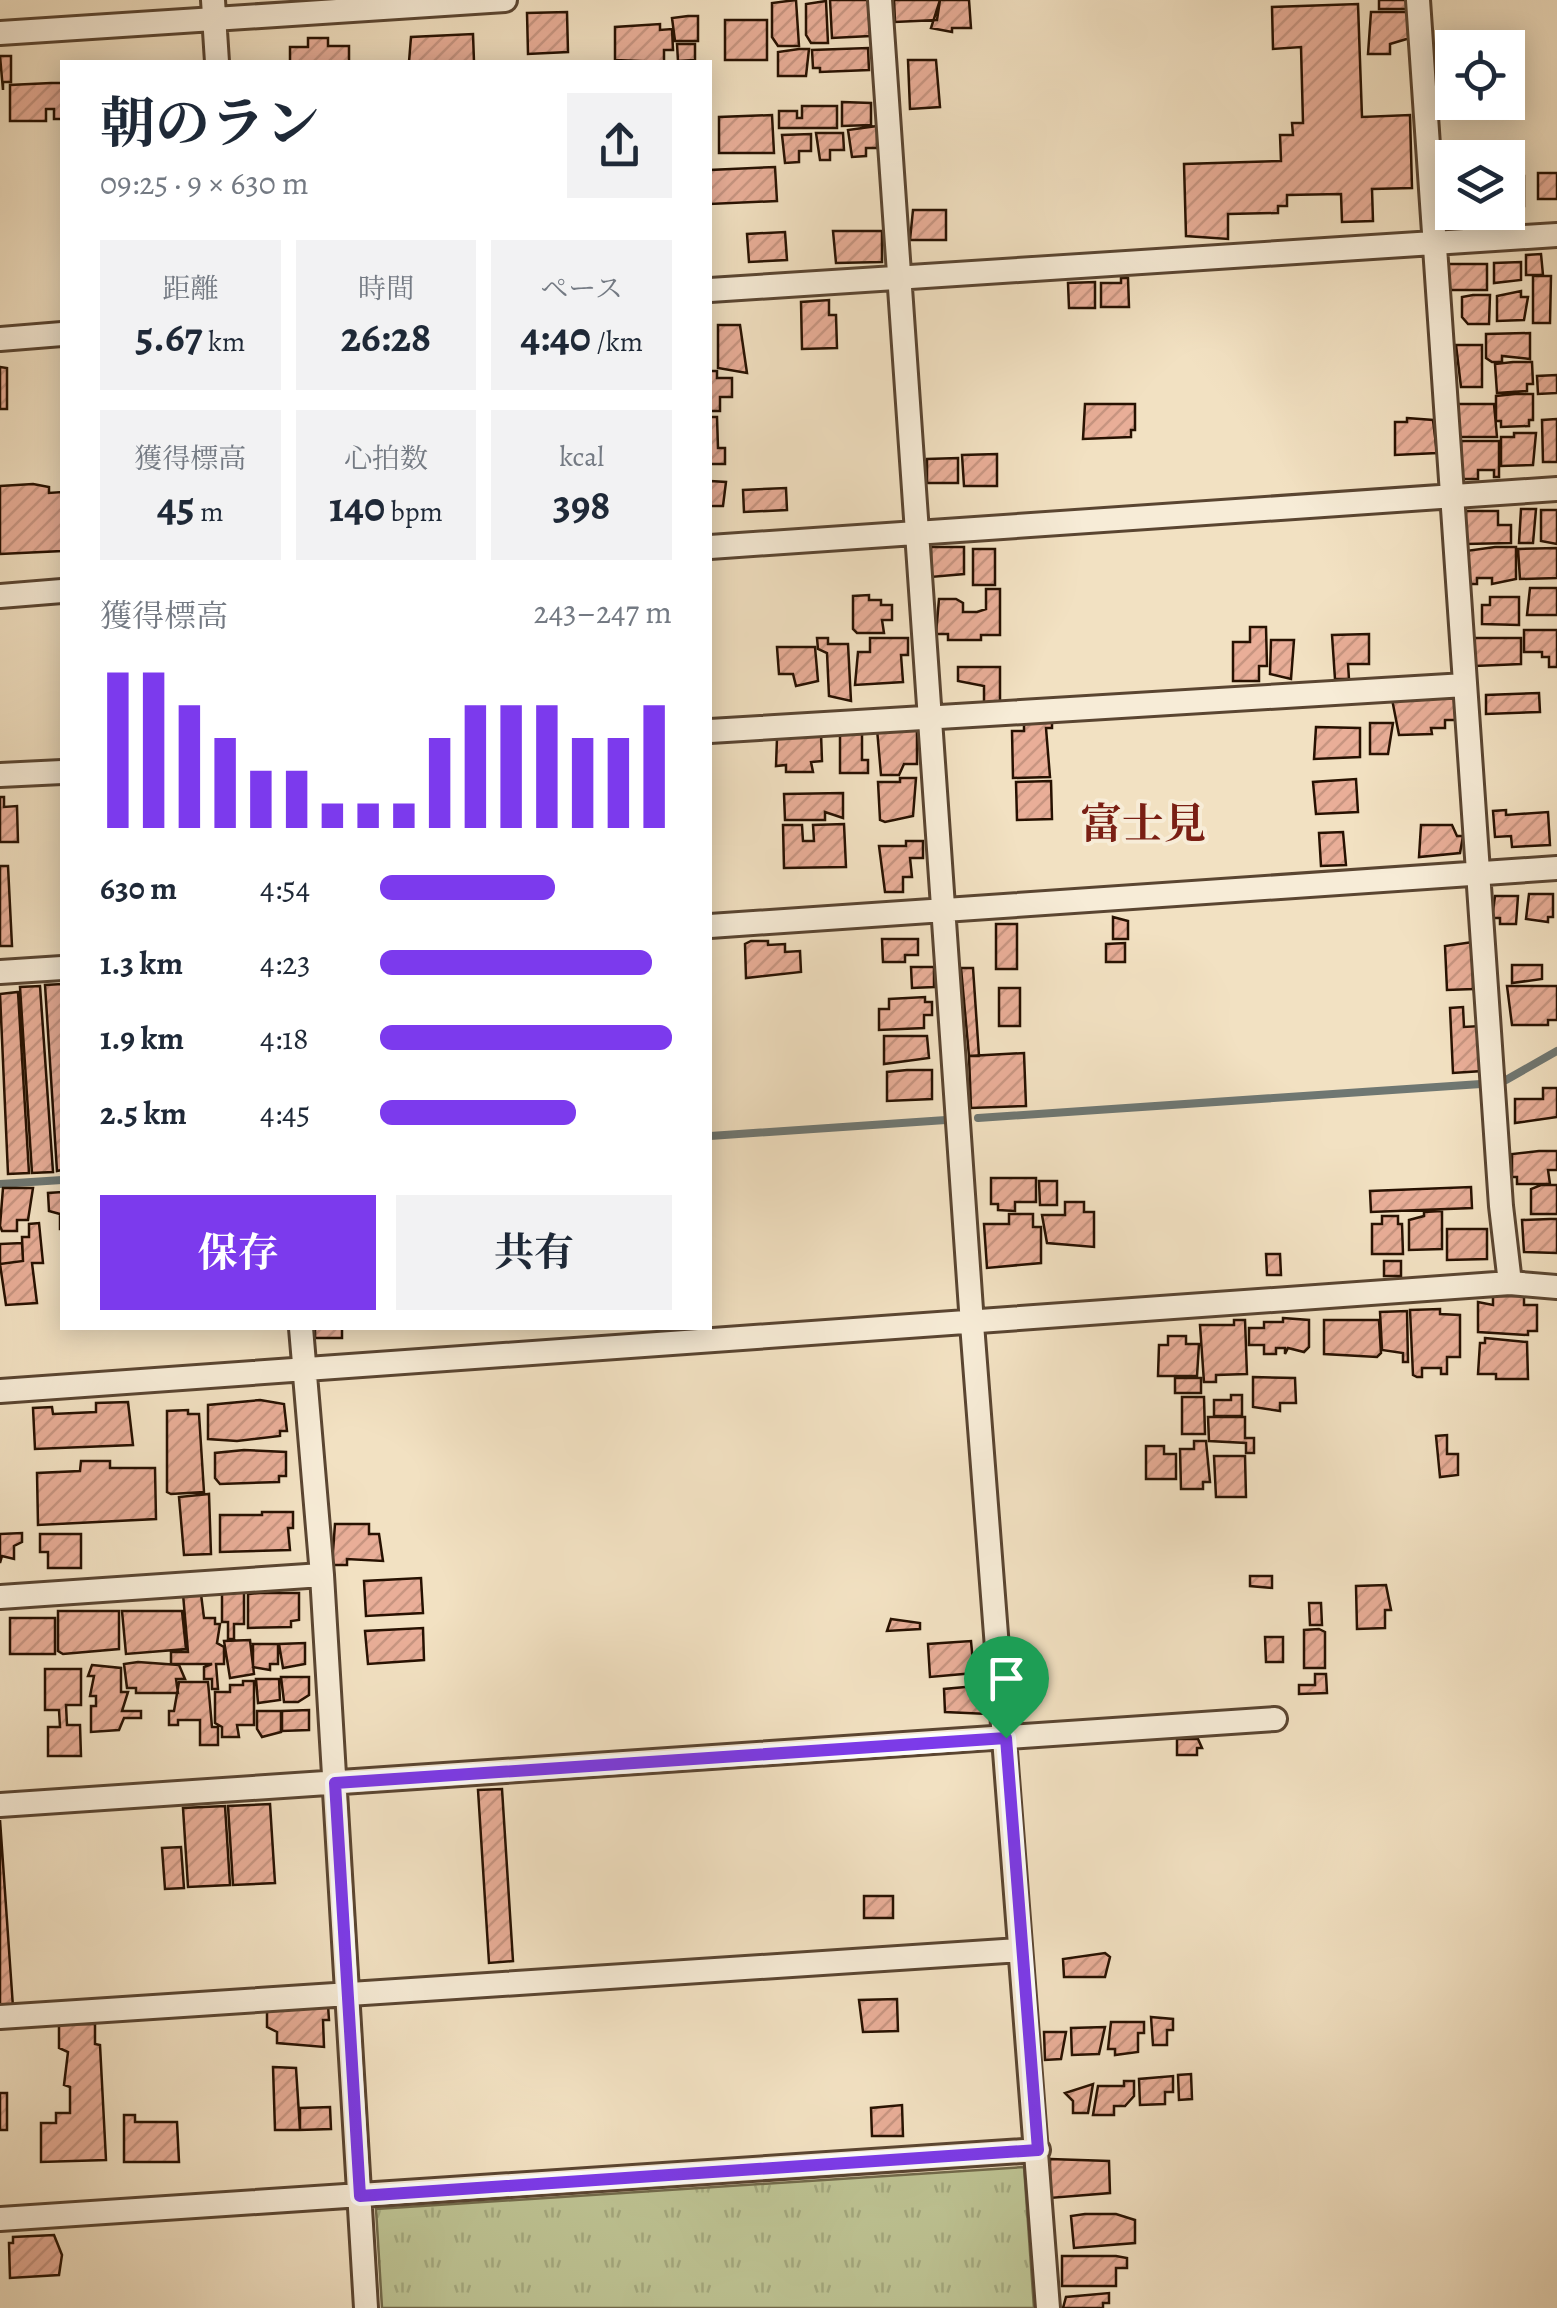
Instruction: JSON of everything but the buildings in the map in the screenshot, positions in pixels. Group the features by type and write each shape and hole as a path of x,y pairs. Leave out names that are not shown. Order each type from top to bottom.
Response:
{"street":[{"path":"0,33 214,10 505,0"},
{"path":"880,0 972,1324 1048,2308"},
{"path":"1418,0 1500,1206 1510,1283"},
{"path":"214,10 218,60"},
{"path":"712,290 1557,235"},
{"path":"0,339 60,334"},
{"path":"712,547 1557,489"},
{"path":"0,596 60,591"},
{"path":"712,731 1464,684"},
{"path":"0,776 60,772"},
{"path":"712,926 1557,868"},
{"path":"0,972 60,968"},
{"path":"0,1390 1510,1283 1557,1287"},
{"path":"301,1330 322,1575 366,2308"},
{"path":"0,1597 322,1575"},
{"path":"0,1805 1276,1719"},
{"path":"0,2017 1020,1950"},
{"path":"0,2219 1038,2150"}],"green space":[{"path":"1024,2167 1034,2308 382,2308 376,2209"}],"waterway":[{"path":"1506,1080 1557,1051"},
{"path":"978,1118 1481,1084"},
{"path":"712,1136 946,1120"},
{"path":"0,1184 60,1180"}],"district":[{"name":"富士見","path":"1143,823"}],"route":[{"path":"1006,1738 1038,2150 360,2196 335,1783 1006,1738"}]}
